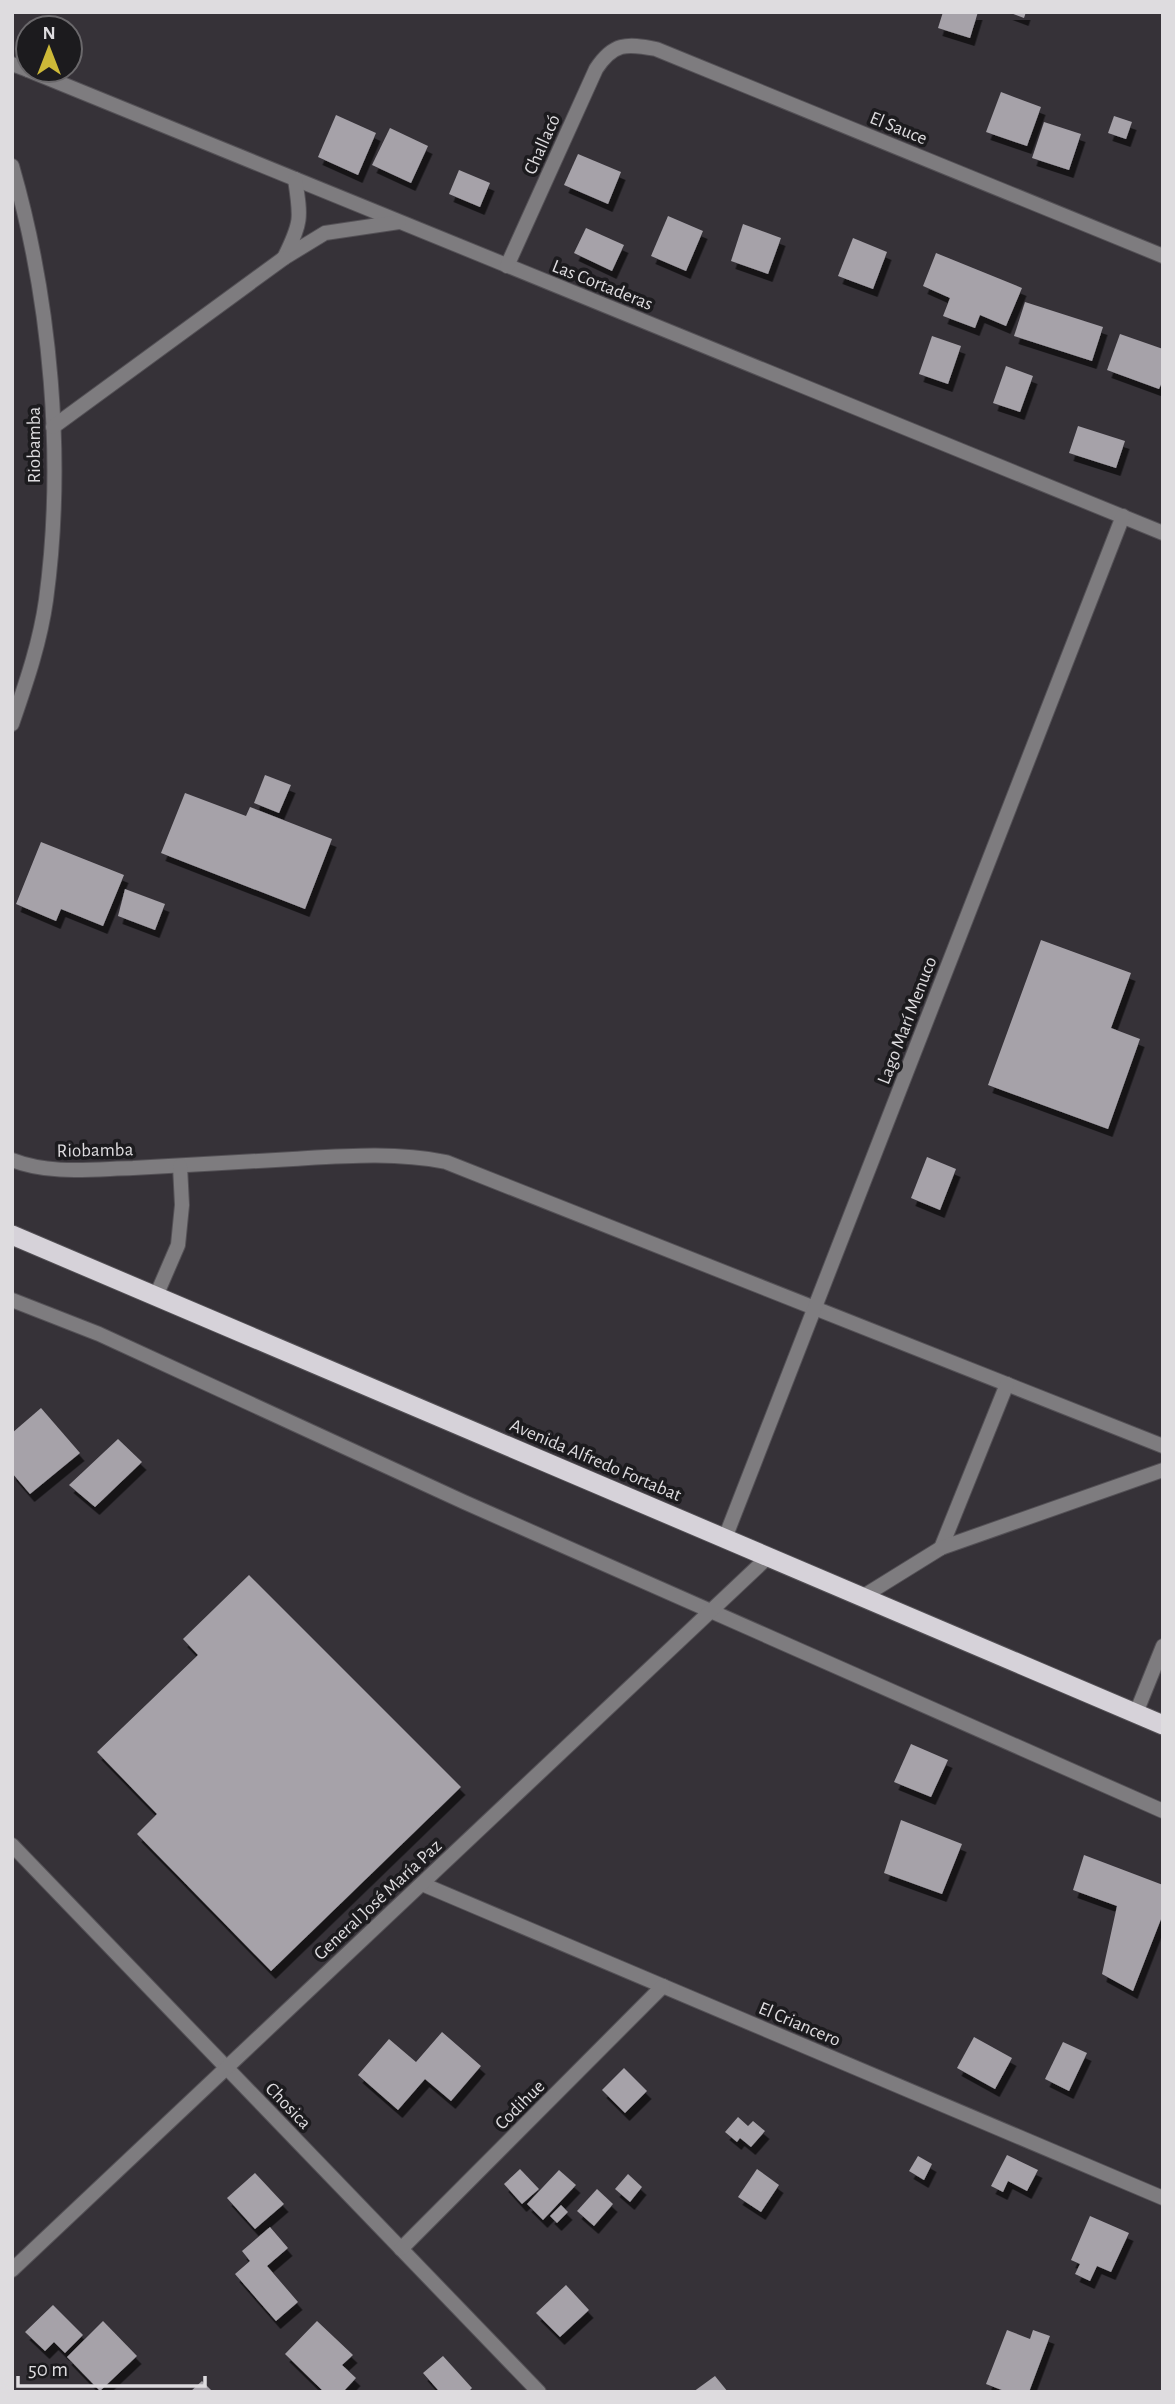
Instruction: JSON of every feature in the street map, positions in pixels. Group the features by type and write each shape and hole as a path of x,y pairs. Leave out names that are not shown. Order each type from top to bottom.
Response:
{"highway":[{"name":"Avenida Alfredo Fortabat","path":"12,1234 1163,1725"}],"street":[{"name":"El Sauce","path":"619,46 656,48 1163,256"},
{"name":"Challacó","path":"508,265 596,69 604,56 619,46"},
{"name":"Las Cortaderas","path":"62,84 1163,533"},
{"name":"Riobamba","path":"12,166 24,207 37,274 47,344 53,428 51,545 46,601 36,652 12,724"},
{"path":"284,258 296,233 300,216 295,179"},
{"path":"53,428 284,258 326,233 400,222"},
{"name":"Lago Marí Menuco","path":"725,1538 1123,516"},
{"name":"Riobamba","path":"12,1160 56,1170 363,1155 418,1156 446,1161 1163,1446"},
{"path":"156,1296 178,1245 182,1215 180,1166"},
{"path":"12,1300 99,1334 464,1502 1163,1811"},
{"path":"941,1548 1007,1384"},
{"path":"862,1597 941,1548 1163,1470"},
{"name":"General José María Paz","path":"12,2270 768,1557"},
{"path":"1136,1713 1163,1646"},
{"name":"Chosica","path":"12,1845 539,2392"},
{"name":"El Criancero","path":"422,1884 1163,2197"},
{"name":"Codihue","path":"401,2249 663,1986"}],"building":[{"path":"943,12 978,12 970,38 938,28"},
{"path":"1008,12 1026,12 1024,18"},
{"path":"1001,92 1041,107 1027,146 986,132"},
{"path":"336,115 376,133 358,175 318,157"},
{"path":"1114,116 1132,122 1126,139 1108,133"},
{"path":"1044,122 1081,134 1069,170 1032,158"},
{"path":"390,128 428,146 411,183 372,165"},
{"path":"578,154 621,172 608,204 564,185"},
{"path":"459,170 490,183 480,207 449,194"},
{"path":"668,216 703,231 686,271 651,256"},
{"path":"743,224 781,238 768,274 731,261"},
{"path":"586,228 624,245 612,271 574,253"},
{"path":"853,238 887,252 873,289 838,276"},
{"path":"936,253 1022,288 1006,326 980,315 975,328 943,316 950,298 923,286"},
{"path":"1025,302 1103,327 1092,361 1014,336"},
{"path":"1120,334 1163,349 1163,380 1159,389 1107,370"},
{"path":"932,336 961,346 948,384 919,374"},
{"path":"1006,366 1033,376 1020,412 993,403"},
{"path":"1078,426 1125,441 1116,468 1069,453"},
{"path":"265,775 291,785 279,813 254,803"},
{"path":"185,793 246,816 250,807 332,839 305,909 161,853"},
{"path":"41,842 124,875 103,926 61,909 56,921 16,904"},
{"path":"125,889 165,904 155,930 118,916"},
{"path":"1041,940 1131,973 1111,1028 1140,1039 1108,1129 988,1085"},
{"path":"927,1157 956,1169 940,1210 911,1198"},
{"path":"41,1408 80,1453 30,1494 12,1473 12,1433"},
{"path":"118,1439 142,1462 95,1507 69,1485"},
{"path":"249,1575 461,1787 271,1971 137,1834 157,1814 97,1752 198,1655 183,1639"},
{"path":"911,1744 948,1760 931,1797 894,1782"},
{"path":"901,1820 962,1844 942,1894 884,1873"},
{"path":"1084,1855 1163,1885 1163,1914 1133,1991 1102,1974 1117,1906 1073,1890"},
{"path":"442,2032 481,2066 451,2101 425,2079 398,2110 358,2075 389,2039 416,2062"},
{"path":"974,2037 1012,2058 995,2089 957,2068"},
{"path":"1063,2042 1087,2053 1069,2091 1045,2079"},
{"path":"624,2068 647,2091 625,2113 602,2090"},
{"path":"738,2117 748,2126 753,2121 765,2131 751,2147 740,2138 737,2142 725,2132"},
{"path":"1007,2155 1038,2170 1027,2191 1008,2181 1003,2192 991,2186"},
{"path":"918,2156 932,2164 924,2180 909,2171"},
{"path":"520,2169 539,2189 522,2204 504,2184"},
{"path":"757,2169 779,2185 761,2212 738,2197"},
{"path":"559,2170 576,2185 543,2220 527,2204"},
{"path":"255,2173 284,2204 255,2229 227,2198"},
{"path":"628,2174 642,2187 630,2202 615,2189"},
{"path":"597,2189 613,2204 594,2226 577,2211"},
{"path":"561,2205 568,2212 557,2223 550,2216"},
{"path":"1090,2216 1129,2233 1111,2272 1097,2266 1090,2281 1075,2274 1080,2264 1071,2260"},
{"path":"270,2227 288,2248 267,2266 298,2302 276,2321 235,2274 250,2261 242,2251"},
{"path":"566,2285 589,2310 560,2337 536,2313"},
{"path":"53,2305 83,2335 65,2353 54,2342 45,2351 25,2332"},
{"path":"103,2321 137,2356 100,2391 67,2357"},
{"path":"317,2321 353,2355 342,2365 356,2378 343,2392 324,2392 285,2354"},
{"path":"1007,2330 1030,2339 1033,2330 1050,2336 1029,2392 1007,2392 986,2384"},
{"path":"443,2356 472,2388 468,2392 436,2392 438,2390 423,2373"},
{"path":"715,2376 728,2392 693,2392"},
{"path":"202,2381 213,2392 190,2392"}]}
